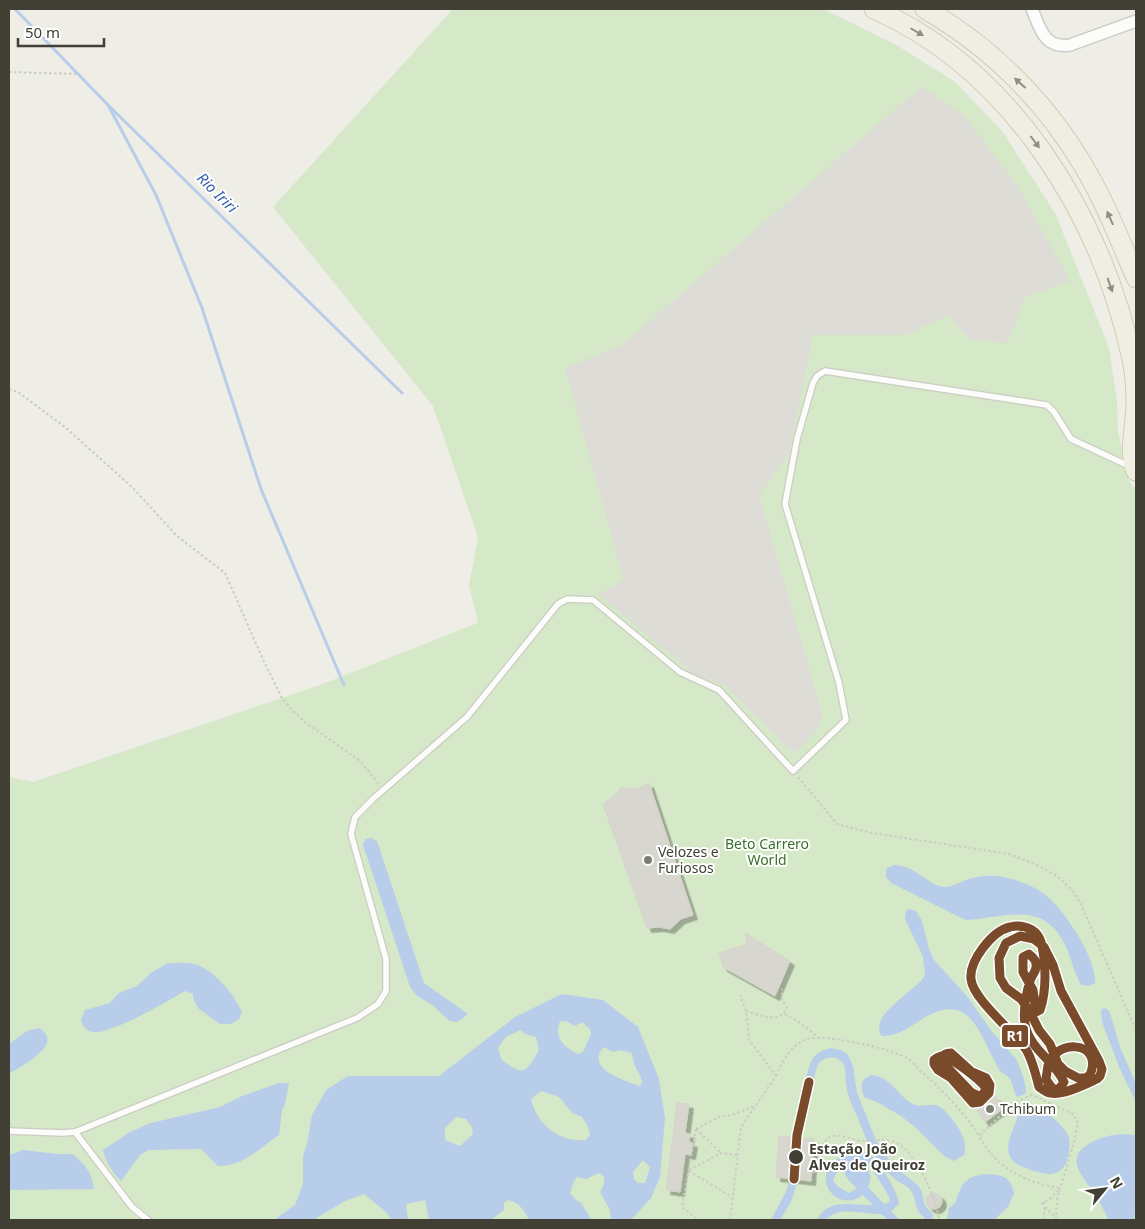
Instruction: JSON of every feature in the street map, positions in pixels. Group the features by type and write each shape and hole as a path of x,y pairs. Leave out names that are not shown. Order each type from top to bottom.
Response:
{"main road":[{"path":"874,9 927,38 963,63 1012,112 1064,184 1102,262 1120,313 1132,361 1136,403 1133,457 1136,470"},
{"path":"925,9 978,45 1031,92 1063,133 1084,166 1136,278"}],"street":[{"path":"1032,9 1042,33 1051,43 1060,47 1136,21"}],"lane":[{"path":"9,1131 62,1134 75,1132 357,1018 378,1004 386,991 386,959 351,834 355,817 467,717 558,604 567,599 593,600 680,672 719,690 793,771 846,720 839,683 784,504 797,439 813,383 817,376 825,371 1047,405 1054,412 1071,439 1136,470"},
{"path":"75,1132 132,1207 148,1220"}],"path":[{"path":"9,72 78,74"},
{"path":"9,389 18,392 65,427 133,488 178,536 225,573 282,698 306,722 360,761 384,790"},
{"path":"793,771 837,824 872,833 1009,854 1035,864 1057,876 1072,890 1081,904 1136,1030"},
{"path":"746,1011 774,1019 784,1014 788,1008 782,1000 782,989"},
{"path":"740,995 746,1011 749,1040 776,1076"},
{"path":"784,1014 800,1023 818,1037"},
{"path":"730,1220 741,1126 793,1048 806,1039 818,1037 877,1046 906,1058 947,1095 968,1119 988,1152 1000,1164 1017,1175 1043,1185 1060,1188"},
{"path":"979,1136 1009,1110 1015,1102 1023,1098 1032,1096 1040,1098 1073,1114 1078,1123 1057,1199 1056,1219"},
{"path":"696,1129 721,1116 732,1115 755,1106"},
{"path":"696,1129 721,1153"},
{"path":"696,1129 682,1207 698,1220"},
{"path":"813,1173 817,1170 821,1146 832,1136 861,1141 890,1140 908,1152 930,1189 938,1211 939,1220"},
{"path":"689,1170 721,1153 738,1155"},
{"path":"689,1170 732,1197"},
{"path":"1041,1204 1051,1198 1060,1188"},
{"path":"1043,1220 1044,1202"},
{"path":"1045,1207 1056,1219"}],"green space":[{"name":"Beto Carrero World","path":"453,9 823,9 898,46 955,82 1002,131 1055,213 1109,348 1117,401 1118,431 1129,481 1136,490 1136,1220 9,1220 9,777 33,782 320,685 478,623 469,585 478,537 433,406 273,207"}],"shaded area":[{"path":"921,87 963,114 1019,188 1070,281 1025,297 1007,343 969,339 948,315 905,335 813,335 789,453 759,495 821,710 822,719 818,728 794,752 784,745 726,686 693,673 598,594 624,580 565,368 622,345"}],"water":[{"path":"371,838 377,841 424,983 468,1014 457,1022 450,1021 431,1004 417,996 410,987 363,845 365,839"},
{"path":"894,865 909,868 939,886 945,887 971,878 993,876 1015,880 1038,890 1060,910 1077,934 1091,961 1095,983 1088,986 1081,985 1067,949 1058,933 1048,923 1037,917 1024,915 966,920 891,883 886,877 886,869"},
{"path":"909,909 916,911 922,921 929,949 934,960 966,995 993,1033 1017,1060 1024,1079 1025,1094 1017,1097 1010,1079 999,1069 977,1027 962,1012 953,1009 941,1010 900,1032 882,1036 879,1028 881,1020 925,975 923,957 905,919 906,911"},
{"path":"168,963 192,963 202,967 216,977 234,998 242,1012 239,1019 231,1024 220,1024 198,1008 193,994 185,991 125,1023 101,1032 88,1031 82,1024 81,1019 85,1010 110,1003 119,993 137,986 152,972"},
{"path":"562,994 603,1000 638,1027 659,1079 665,1118 660,1177 651,1198 631,1220 611,1220 610,1210 600,1192 604,1184 604,1177 600,1173 587,1179 577,1177 570,1193 581,1203 592,1220 529,1220 521,1207 508,1200 504,1203 504,1210 491,1220 429,1220 425,1200 406,1204 408,1220 392,1220 386,1212 364,1194 345,1201 313,1220 274,1220 295,1205 303,1184 303,1156 312,1115 326,1090 348,1076 439,1076 515,1017","holes":["560,1021 566,1021 575,1026 582,1022 590,1029 591,1034 583,1052 578,1054 564,1045 559,1037 558,1027","521,1030 525,1034 536,1037 539,1050 531,1064 524,1070 520,1070 501,1059 498,1048 506,1037","604,1047 613,1052 620,1050 631,1053 642,1083 640,1086 617,1077 602,1067 599,1061 599,1054","541,1091 559,1097 572,1113 582,1117 590,1134 586,1140 576,1140 558,1135 544,1124 538,1116 531,1099","456,1117 466,1119 472,1127 473,1134 460,1146 445,1140 445,1128","643,1160 650,1167 645,1183 638,1183 634,1179 633,1172"]},
{"path":"1104,1008 1110,1013 1120,1047 1136,1084 1136,1102 1120,1069 1102,1022 1101,1010"},
{"path":"39,1028 46,1034 47,1041 45,1047 31,1060 9,1074 9,1044 27,1031"},
{"path":"831,1048 841,1050 848,1055 853,1066 857,1093 876,1140 893,1166 918,1185 922,1192 924,1204 933,1215 932,1220 924,1220 910,1189 888,1172 871,1148 848,1094 843,1063 835,1058 822,1060 816,1069 813,1083 805,1081 810,1064 815,1056"},
{"path":"872,1075 884,1079 913,1104 918,1106 939,1106 957,1125 963,1136 964,1155 954,1161 944,1156 901,1116 877,1102 865,1098 861,1087 863,1081"},
{"path":"279,1083 289,1083 282,1110 279,1135 244,1160 218,1166 201,1149 148,1150 140,1155 121,1181 108,1163 103,1150 130,1132 151,1123 220,1107 242,1096"},
{"path":"1027,1103 1054,1119 1068,1135 1070,1146 1067,1160 1064,1167 1059,1171 1048,1174 1034,1171 1016,1163 1010,1157 1009,1142 1018,1111"},
{"path":"1136,1132 1136,1199 1134,1220 1108,1220 1094,1192 1080,1172 1077,1166 1077,1159 1083,1147 1092,1142 1113,1135 1134,1135"},
{"path":"23,1150 73,1154 87,1169 94,1189 9,1190 9,1155"},
{"path":"856,1150 866,1153 875,1160 896,1193 899,1204 891,1211 900,1220 888,1220 881,1214 848,1211 817,1220 822,1213 834,1205 873,1205 863,1195 852,1200 842,1200 833,1195 828,1187 826,1177 829,1167 839,1157","holes":["856,1159 872,1170 890,1199 889,1202 884,1204 868,1187 870,1182 869,1170 863,1164 854,1160","849,1162 845,1173 857,1188 849,1193 837,1186 833,1180 839,1169"]},
{"path":"982,1174 1002,1176 1010,1182 1014,1193 1008,1207 994,1220 947,1220 949,1208 955,1203 962,1185 970,1178"},
{"path":"790,1178 798,1180 791,1202 780,1220 771,1220 786,1192"}],"building":[{"name":"Velozes e Furiosos","path":"649,783 693,915 681,919 670,929 659,927 647,928 603,804 621,788 636,789"},
{"path":"745,933 790,961 775,996 723,967 719,953 747,944"},
{"name":"Tchibum","path":"995,1096 1004,1108 985,1122 977,1111"},
{"path":"677,1103 689,1104 685,1133 690,1134 689,1142 693,1143 691,1155 685,1154 680,1192 666,1190"},
{"path":"779,1136 814,1139 811,1181 776,1177"},
{"path":"931,1193 937,1193 942,1198 940,1207 931,1209 926,1204 926,1198"}],"waterway":[{"name":"Rio Iriri","path":"15,9 108,105 402,393"},
{"path":"108,105 156,195 202,308 261,489 344,685"}],"transit line":[{"name":"R1","path":"1044,947 1035,940 1034,939 1020,936 1006,943 999,958 1000,978 1006,988 1021,999 1029,1010 1039,1030 1050,1044 1058,1064 1065,1071 1078,1078 1085,1078 1090,1075 1093,1063 1090,1054 1084,1049 1075,1047 1065,1048 1057,1053 1050,1061 1047,1072 1046,1079 1053,1089 1059,1089 1064,1082 1055,1068 1049,1061 1043,1054 1037,1048 1027,1033 1024,1019 1025,1008 1025,1002 1027,991 1029,986 1030,981 1031,977 1036,965 1029,954 1023,957 1023,972 1033,990 1036,1012 1040,1010 1045,985 1043,950 1041,942 1038,935 1035,932 1021,926 1016,926 996,934 989,940 978,956 971,972 971,979 973,987 986,1006 1027,1051 1033,1064 1039,1087 1047,1092 1061,1093 1097,1079 1102,1069 1061,991 1053,965 1044,947"},
{"name":"R1","path":"942,1059 943,1057 944,1056 945,1054 951,1053 972,1072 986,1078 990,1085 989,1093 980,1102 973,1103 951,1078 938,1070 934,1060 941,1056 945,1057 951,1060 971,1074 986,1088 983,1095 979,1096 972,1093 945,1066 942,1059"},
{"name":"R1","path":"794,1179 797,1135 809,1082"}],"place":[{"name":"Velozes e Furiosos","path":"648,860"},
{"name":"Tchibum","path":"990,1109"},
{"name":"Estação João Alves de Queiroz","path":"796,1157"}]}
